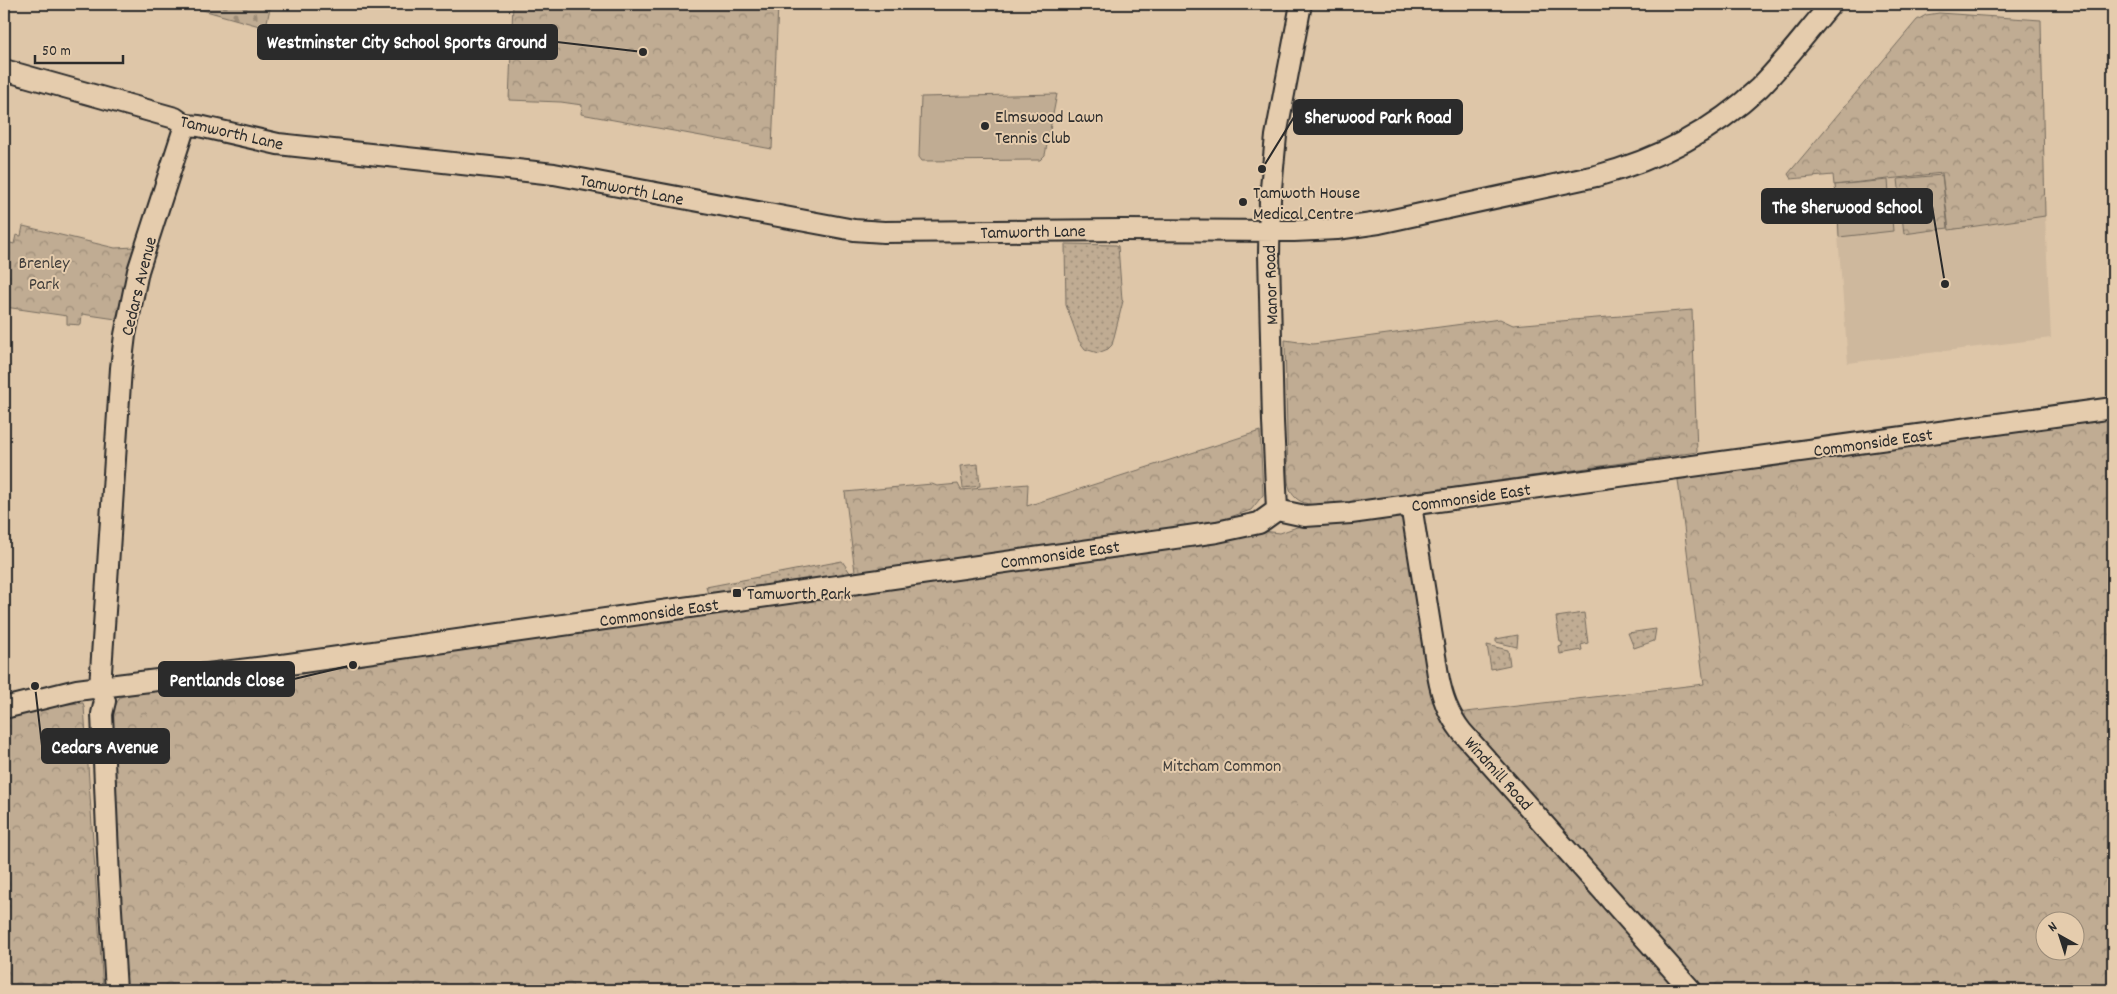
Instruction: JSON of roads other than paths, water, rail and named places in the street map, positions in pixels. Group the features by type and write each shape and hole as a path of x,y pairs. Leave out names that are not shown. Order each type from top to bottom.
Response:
{"street":[{"name":"Manor Road","path":"1277,510 1269,232 1271,176 1276,136 1301,4"},
{"name":"Tamworth Lane","path":"4,70 175,118 185,125 199,126 285,145 554,174 854,230 884,232 1123,230 1269,232 1337,229 1379,223 1628,168 1654,157 1701,132 1738,106 1772,73 1831,4"},
{"name":"Cedars Avenue","path":"116,990 102,714 105,701 100,687 118,410 125,335 138,271 185,125"},
{"name":"Commonside East","path":"4,708 77,690 282,665 1217,532 1259,523 1277,510 1315,517 1411,506 2113,408"},
{"name":"Windmill Road","path":"1411,506 1438,675 1448,711 1462,732 1691,990"}],"place":[{"name":"Westminster City School Sports Ground","path":"643,52"},
{"name":"Elmswood Lawn Tennis Club","path":"985,126"},
{"name":"Sherwood Park Road","path":"1262,169"},
{"name":"Tamwoth House Medical Centre","path":"1243,202"},
{"name":"The Sherwood School","path":"1945,284"},
{"name":"Tamworth Park","path":"737,593"},
{"name":"Pentlands Close","path":"353,665"},
{"name":"Cedars Avenue","path":"35,686"}],"park label":[{"name":"Brenley Park","path":"44,272"},
{"name":"Mitcham Common","path":"1222,765"}]}
